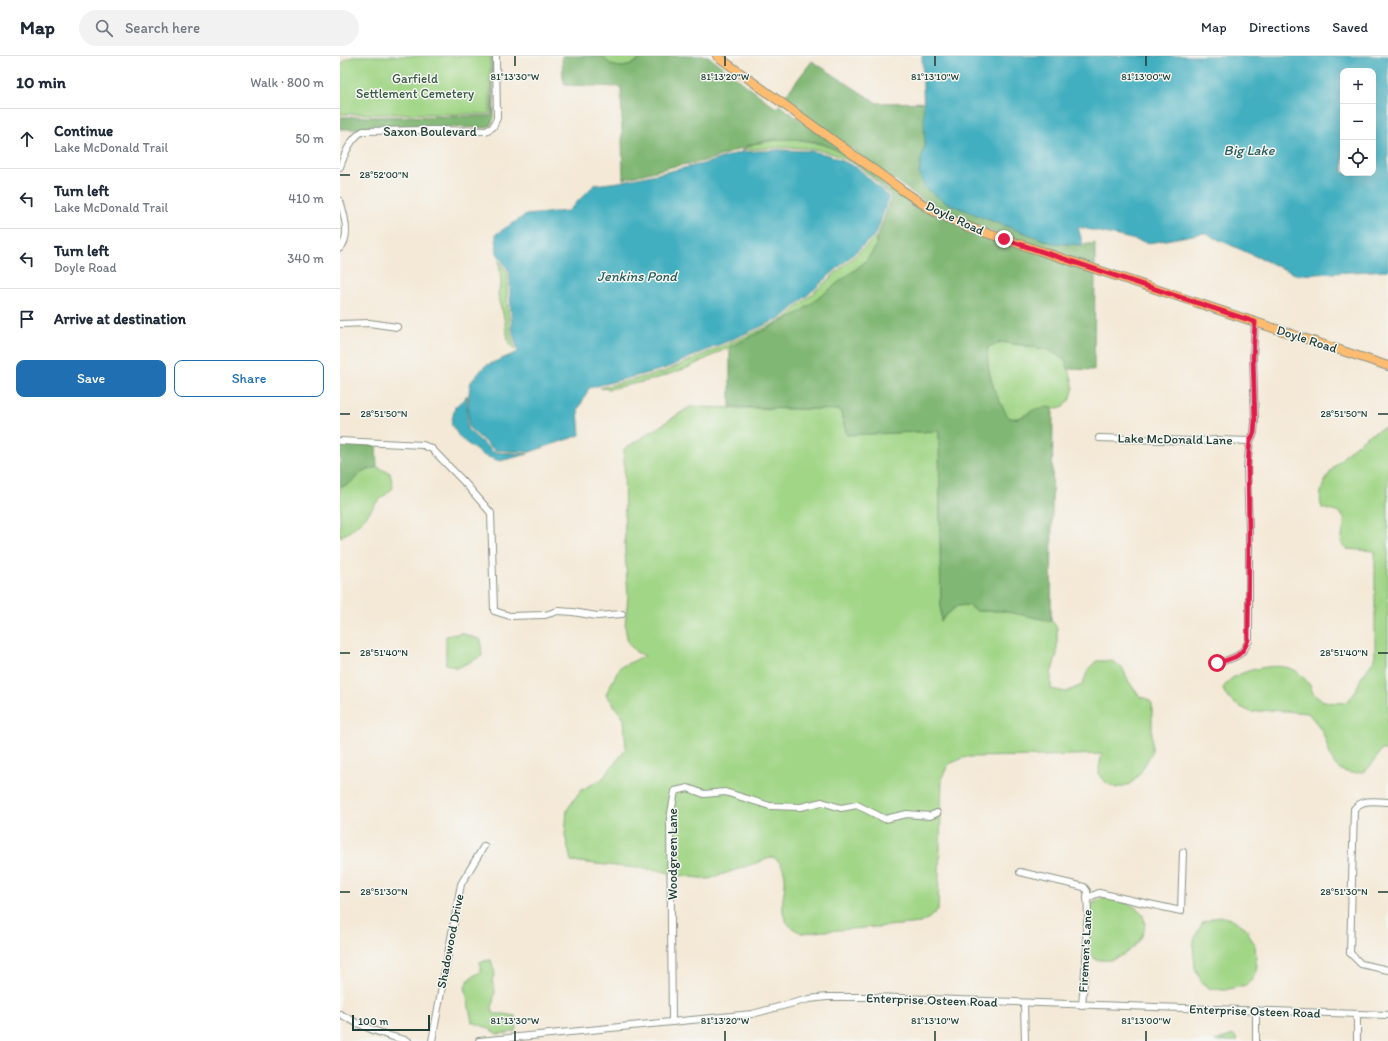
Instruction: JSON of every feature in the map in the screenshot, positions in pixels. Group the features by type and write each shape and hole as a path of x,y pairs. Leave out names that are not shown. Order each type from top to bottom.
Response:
{"main road":[{"name":"Doyle Road","path":"717,56 902,190 933,210 965,226 1388,366"}],"street":[{"name":"Saxon Boulevard","path":"340,167 345,153 357,134 363,130 486,131 493,127 497,118 496,56"},
{"path":"340,201 345,215 346,233 343,245 340,248"},
{"path":"1217,663 1240,655 1248,640 1248,468 1250,441 1254,433 1255,421 1253,357 1255,322"},
{"path":"340,324 369,323 397,327"},
{"name":"Lake McDonald Lane","path":"1099,438 1250,441"},
{"path":"340,441 423,445 432,449 464,482 490,512 494,611 510,616 544,615 558,611 597,616 622,614"},
{"name":"Woodgreen Lane","path":"672,1022 670,819 674,791 688,788 704,794 724,792 770,806 801,807 822,802 841,808 857,805 886,819 907,814 930,816 937,813"},
{"path":"1388,802 1364,802 1357,805 1354,809 1350,953 1361,964 1388,970"},
{"name":"Shadowood Drive","path":"432,1041 461,884 484,846"},
{"name":"Firemen's Lane","path":"1087,898 1099,893 1181,911 1183,852"},
{"name":"Firemen's Lane","path":"1020,872 1084,887 1087,891 1087,948 1082,1005"},
{"name":"Enterprise Osteen Road","path":"479,1041 523,1038 752,1014 809,999 827,997 870,997 1388,1015"},
{"path":"1024,1003 1025,1041"},
{"path":"1256,1010 1256,1041"},
{"path":"340,1014 356,1024 372,1031 408,1041"},
{"path":"1357,1014 1357,1041"}],"green space":[{"name":"Garfield Settlement Cemetery","path":"356,56 490,56 490,114 340,114 340,67 346,59"},
{"path":"492,56 494,117 491,125 486,128 431,127 340,129 340,117 490,116 492,114"},
{"path":"562,56 602,56 612,65 621,67 633,64 643,56 708,56 776,108 779,105 932,213 1095,272 1094,370 1068,369 1066,361 1049,350 1001,342 988,347 988,366 992,384 1009,418 1020,417 1036,409 1053,407 1051,621 1003,611 977,611 968,605 957,606 944,617 941,622 939,431 847,435 840,410 730,407 730,347 799,313 865,262 876,247 876,237 891,198 890,195 859,166 833,148 823,144 798,139 769,140 696,163 675,166 623,179 621,87 565,85 563,78"},
{"path":"602,56 643,56 633,64 621,67 612,65"},
{"path":"812,61 877,103 941,102 976,84 923,151 919,172 945,202 984,218 1053,243 1082,245 1095,243 1095,266 966,223 934,208 782,100"},
{"path":"788,138 816,143 832,148 848,157 856,164 828,152 807,148 763,148 741,150 754,144"},
{"path":"876,237 876,247 865,262 799,313 687,368 652,380 609,389 600,388 664,372 784,319"},
{"path":"499,260 508,274 507,297 510,329 515,350 509,344 503,313 499,302 498,293 501,283"},
{"path":"1001,342 1049,350 1066,361 1072,379 1073,391 1066,404 1057,408 1037,409 1021,417 1009,418 992,384 988,366 988,347"},
{"path":"690,407 840,410 847,435 939,431 941,621 957,606 968,605 977,611 1003,611 1049,619 1057,628 1057,654 1051,674 1051,689 1066,692 1082,685 1089,668 1096,661 1112,661 1122,667 1129,682 1140,697 1148,699 1152,703 1152,752 1140,773 1131,784 1116,788 1101,778 1099,767 1102,754 966,757 949,764 942,777 938,910 928,919 920,923 801,933 790,926 785,919 783,904 785,874 781,865 773,857 709,879 684,876 657,870 571,861 565,835 567,810 580,791 603,778 626,749 624,719 606,694 620,667 645,656 636,652 628,643 625,626 628,596 625,551 624,449"},
{"path":"1388,426 1388,750 1381,750 1367,770 1352,773 1344,771 1333,762 1323,734 1308,713 1270,710 1253,713 1239,706 1227,697 1223,688 1237,675 1254,669 1273,666 1289,668 1298,672 1309,684 1314,694 1322,700 1334,703 1347,702 1355,693 1361,678 1375,659 1375,551 1346,549 1341,542 1345,520 1340,513 1322,508 1320,498 1322,488 1327,477 1342,458 1368,436"},
{"path":"340,444 376,445 377,467 363,471 349,484 340,487"},
{"path":"377,467 390,473 393,488 376,503 364,519 349,532 340,537 340,487 349,484 363,471"},
{"path":"461,633 481,640 482,656 457,668 446,664 446,636"},
{"path":"1103,898 1124,902 1139,910 1144,919 1145,926 1140,939 1130,950 1117,958 1108,960 1095,959 1088,951 1089,912 1093,903"},
{"path":"1220,916 1234,920 1246,928 1255,946 1257,968 1252,980 1246,985 1225,990 1211,989 1202,983 1195,968 1193,944 1203,922"},
{"path":"491,960 495,974 492,980 495,991 492,1009 494,1014 515,1016 517,1024 515,1031 508,1033 497,1034 488,1028 472,1022 465,986 470,978 480,972 480,962"},
{"path":"1234,1035 1238,1041 1215,1041"}],"water":[{"name":"Big Lake","path":"922,56 1388,56 1388,270 1297,275 1204,233 1149,243 1078,227 1083,245 1053,243 945,202 925,188 919,172 925,147"},
{"name":"Jenkins Pond","path":"779,150 811,151 829,155 858,168 889,197 876,234 783,317 664,369 589,388 578,410 580,435 530,452 494,450 469,428 468,407 470,383 485,366 518,352 512,329 510,273 497,253 496,234 526,215 568,211 594,185 619,182 703,164 741,152"},
{"path":"467,395 467,429 493,452 528,454 500,461 482,455 460,438 451,424 455,407"}],"route":[{"path":"1004,239 1255,322 1253,357 1255,421 1254,433 1250,441 1248,468 1248,640 1240,655 1217,663"}]}
